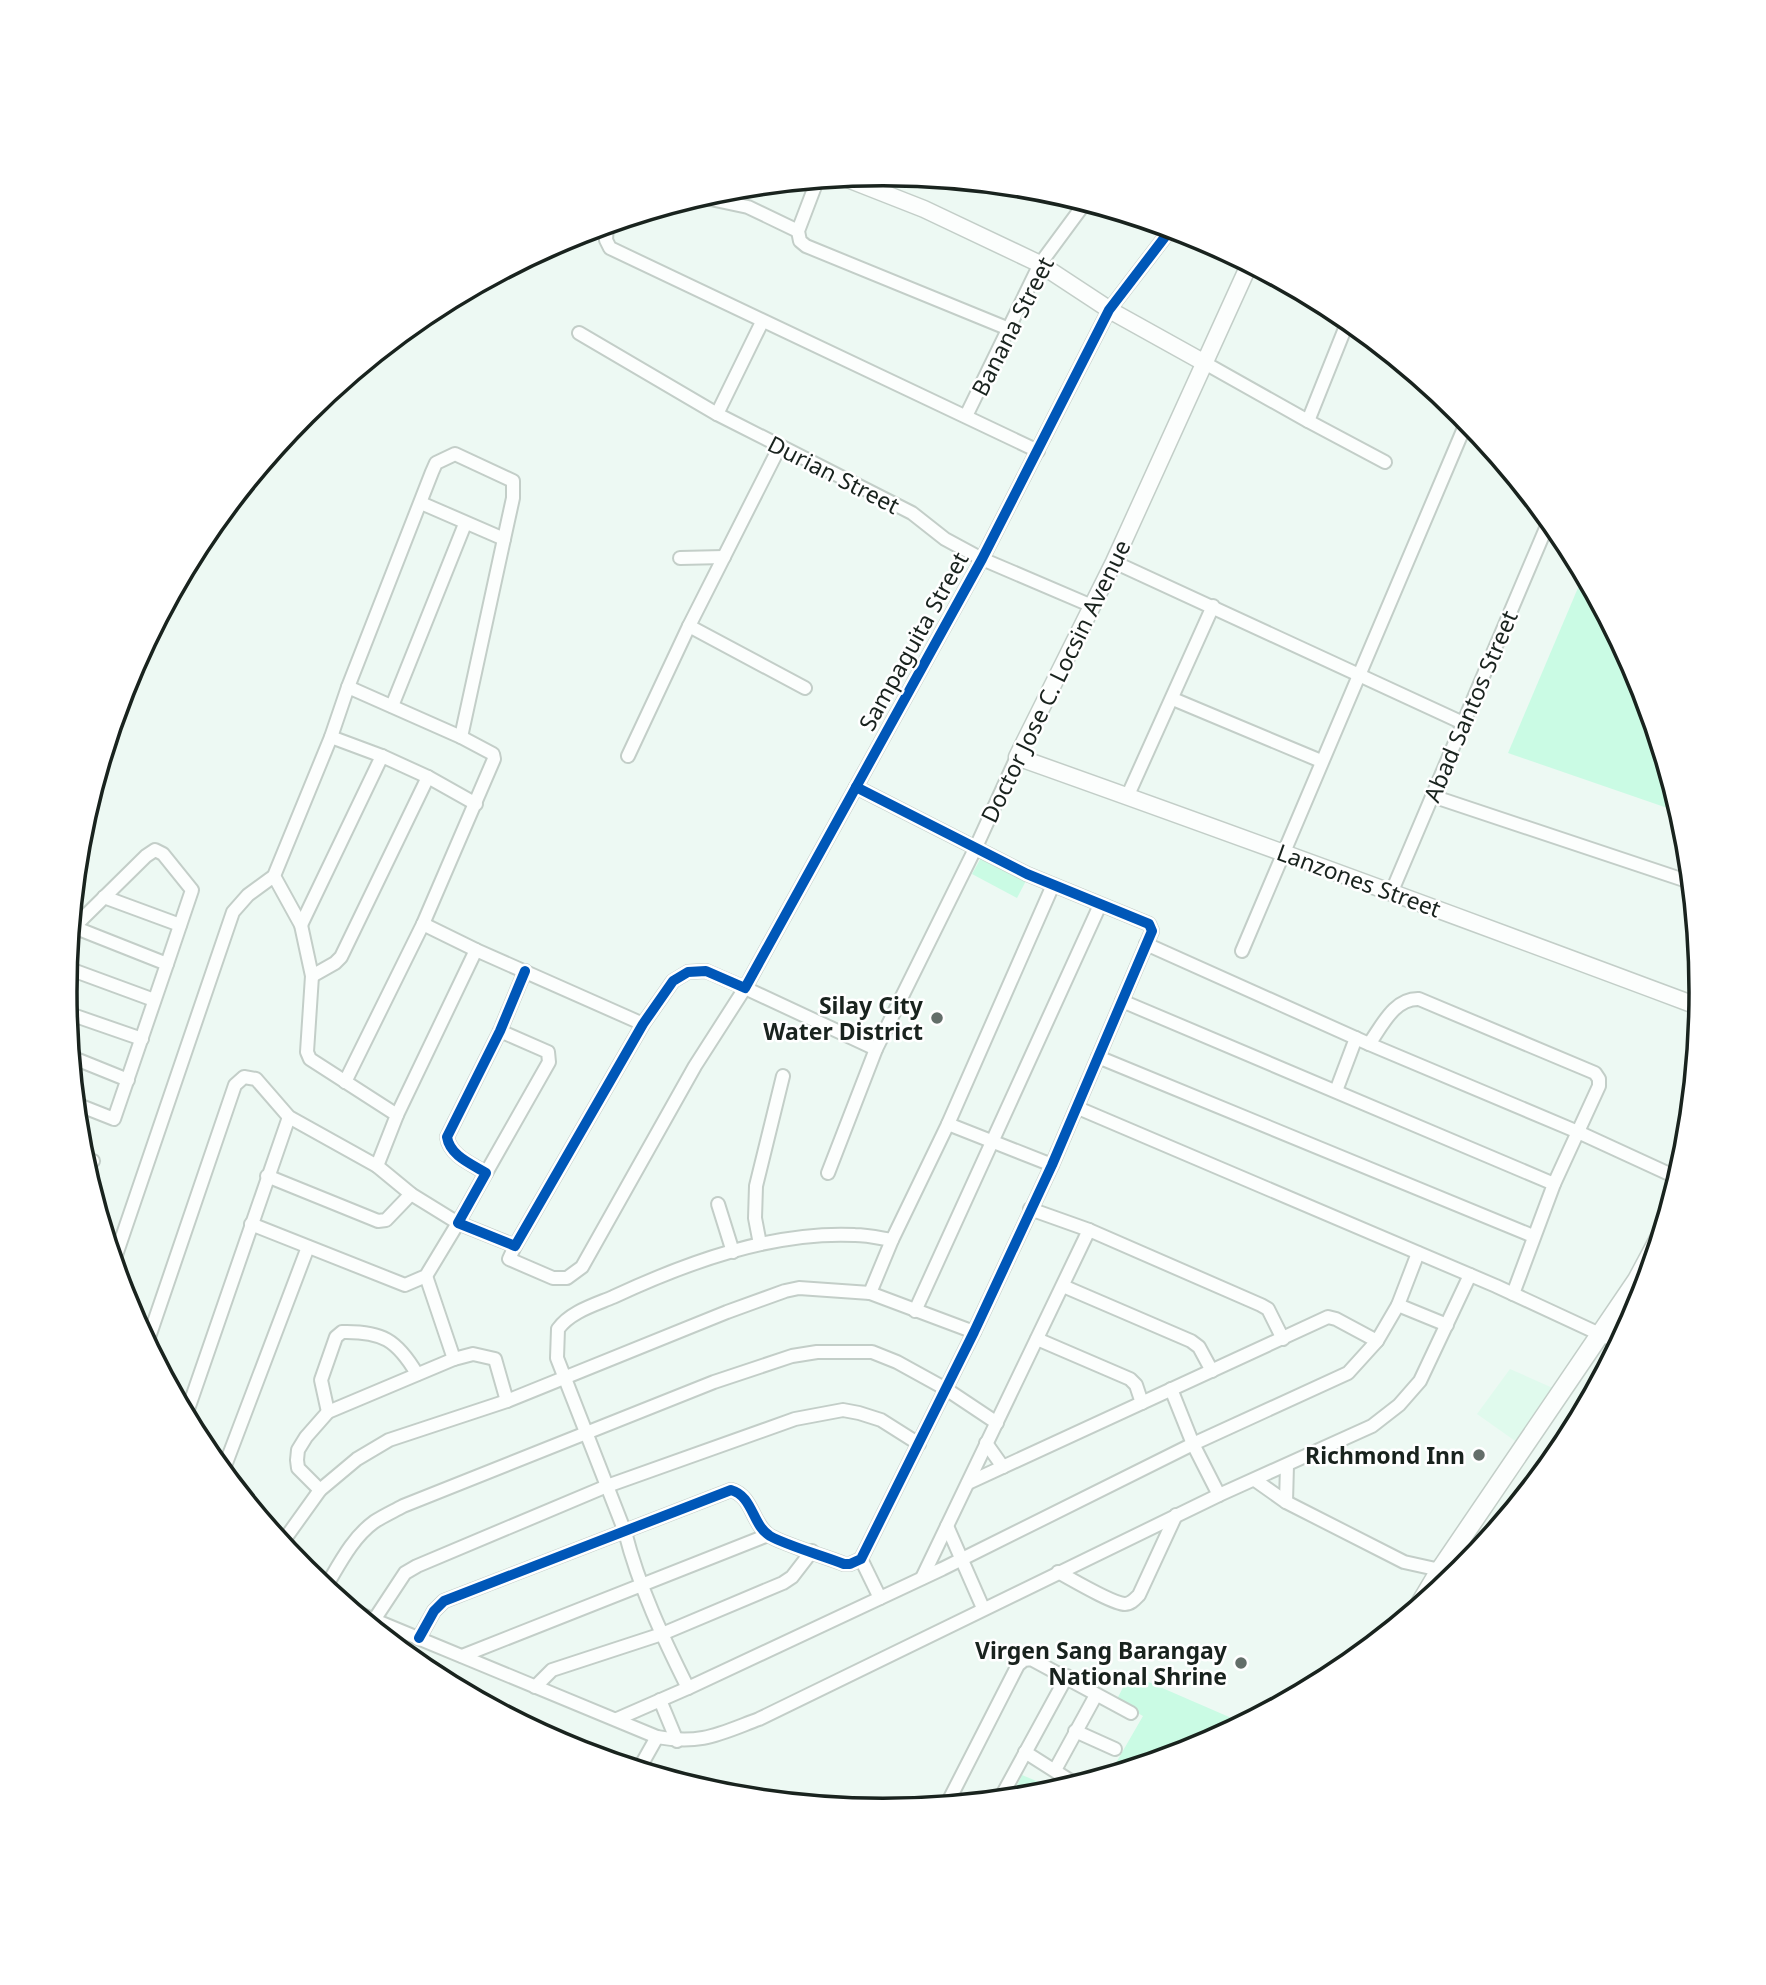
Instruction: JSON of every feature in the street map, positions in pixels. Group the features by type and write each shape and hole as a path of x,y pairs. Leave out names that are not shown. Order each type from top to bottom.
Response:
{"main road":[{"path":"1438,1576 1634,1285"}],"street":[{"path":"867,187 924,209 1040,264 1109,310 1385,462"},
{"path":"814,190 799,231 800,242 1009,329"},
{"path":"724,202 748,208 799,231"},
{"name":"Banana Street","path":"966,416 1040,264 1079,211"},
{"path":"607,236 610,248 1038,451"},
{"name":"Sampaguita Street","path":"515,1246 509,1259 553,1278 567,1278 582,1268 695,1066 745,988 982,559 1109,310 1164,238"},
{"name":"Doctor Jose C. Locsin Avenue","path":"828,1173 876,1049 1114,562 1245,273"},
{"path":"717,414 762,322"},
{"path":"1308,421 1344,331"},
{"name":"Durian Street","path":"579,333 717,414 912,513 945,539 982,559 1092,606"},
{"path":"1242,951 1462,433"},
{"path":"628,756 689,625 780,446"},
{"path":"119,1248 233,912 248,895 274,876 331,737 436,463 455,454 513,481 513,498 461,737"},
{"path":"421,503 504,539"},
{"path":"393,706 465,524"},
{"name":"Abad Santos Street","path":"1392,891 1544,533"},
{"path":"680,558 724,557"},
{"path":"1114,562 1463,723"},
{"path":"1128,795 1213,606"},
{"path":"689,625 805,688"},
{"path":"345,1082 423,924 494,759 493,754 461,737 348,687"},
{"path":"1173,699 1321,761"},
{"path":"331,737 428,777 476,804"},
{"path":"301,925 382,756"},
{"name":"Lanzones Street","path":"1017,757 1392,891 1689,1003"},
{"path":"312,976 341,957 428,777"},
{"path":"419,1638 434,1611 444,1601 731,1490 745,1498 768,1535 844,1564 861,1559 974,1332 1052,1165 1152,931 1149,924 1053,885 856,787"},
{"path":"1432,796 1681,879"},
{"path":"81,921 155,850 163,854 192,890 114,1119 86,1108"},
{"path":"274,876 301,925 312,976 307,1052 317,1066 397,1115"},
{"path":"870,1293 1053,885"},
{"path":"104,897 180,925"},
{"path":"915,1311 1100,905"},
{"path":"423,924 643,1024"},
{"path":"80,933 167,964"},
{"path":"1146,944 1668,1174"},
{"path":"377,1166 397,1115 476,950"},
{"path":"486,1173 453,1152 447,1137 500,1031 525,971"},
{"path":"151,1330 235,1085 244,1077 256,1079 289,1117 377,1166 411,1194 458,1223 515,1246 643,1024 673,981 688,972 706,971 876,1049"},
{"path":"78,972 154,1000"},
{"path":"1369,1044 1402,1002 1411,998 1419,999 1595,1073 1599,1086 1554,1184 1513,1294"},
{"path":"1122,1001 1554,1184"},
{"path":"78,1017 142,1039"},
{"path":"251,1224 405,1285 426,1276 549,1062 548,1052 500,1031"},
{"path":"1336,1091 1356,1038"},
{"path":"1098,1056 1533,1236"},
{"path":"80,1061 128,1080"},
{"path":"761,1244 755,1218 756,1186 783,1076"},
{"path":"1078,1108 1470,1275 1611,1339"},
{"path":"190,1404 289,1117"},
{"path":"948,1124 1052,1165"},
{"path":"267,1176 378,1221 386,1220 411,1194"},
{"path":"718,1204 733,1252"},
{"path":"1030,1209 1089,1230 1261,1305 1268,1309 1283,1339"},
{"path":"922,1578 1089,1230"},
{"path":"688,1688 632,1561 625,1532 557,1358 556,1334 562,1322 569,1317 635,1286 761,1244 818,1236 856,1235 892,1240"},
{"path":"227,1460 307,1247"},
{"path":"617,1719 961,1560 1194,1444 1348,1373 1377,1341 1398,1305 1418,1253"},
{"path":"381,1623 657,1737 677,1741 707,1739 759,1719 1176,1515 1372,1426 1399,1405 1420,1381 1470,1275"},
{"path":"426,1276 454,1359"},
{"path":"1063,1286 1192,1341 1199,1347 1212,1371"},
{"path":"288,1536 320,1490 357,1459 389,1440 507,1401 726,1312 785,1291 799,1288 870,1293 974,1332"},
{"path":"1398,1305 1447,1325"},
{"path":"968,1483 1328,1317 1377,1341"},
{"path":"328,1412 321,1380 336,1338 342,1332 380,1334 400,1348 417,1374"},
{"path":"1037,1339 1130,1379 1136,1385 1142,1403"},
{"path":"331,1579 351,1546 374,1522 403,1506 739,1374 792,1356 817,1352 872,1352 897,1362 946,1389 996,1423"},
{"path":"320,1490 298,1468 298,1450 328,1412 454,1359 473,1354 495,1359 507,1401"},
{"path":"1171,1389 1219,1495"},
{"path":"375,1618 397,1583 411,1569 607,1486 795,1419 843,1410 881,1420 919,1444"},
{"path":"986,1443 1003,1467"},
{"path":"1286,1502 1287,1465"},
{"path":"1255,1480 1286,1502 1404,1562 1440,1570"},
{"path":"1058,1572 1114,1601 1125,1604 1133,1601 1139,1594 1176,1515"},
{"path":"947,1526 983,1608"},
{"path":"462,1656 768,1535"},
{"path":"1457,1547 1464,1550"},
{"path":"535,1687 552,1670 662,1634 783,1583 792,1577 812,1551"},
{"path":"861,1559 880,1598"},
{"path":"951,1796 1018,1665 1024,1660 1031,1659 1067,1676 1096,1695 1132,1713"},
{"path":"1005,1789 1067,1676"},
{"path":"1055,1770 1096,1695"},
{"path":"660,1700 677,1741"},
{"path":"1075,1731 1115,1749"},
{"path":"643,1762 657,1737"},
{"path":"1025,1752 1065,1777"}],"shaded area":[{"path":"1510,1369 1555,1389 1518,1443 1477,1414"}],"green space":[{"path":"1579,586 1628,684 1646,733 1668,808 1508,753"},
{"path":"983,854 1028,877 1017,898 972,874"},
{"path":"1130,1674 1232,1718 1191,1737 1115,1764 1143,1716 1116,1701"},
{"path":"1022,1775 1041,1783 1040,1783 1016,1787"}],"cycle path":[{"path":"525,971 500,1031 447,1137 457,1154 486,1173 458,1223 515,1246 643,1024 673,981 688,972 706,971 745,988 982,559 1109,310 1164,238"},
{"path":"419,1638 434,1611 444,1601 731,1490 744,1498 759,1525 770,1536 844,1564 861,1559 974,1332 1052,1165 1152,931 1149,924 1027,874 856,787"}],"place":[{"name":"Silay City Water District","path":"937,1018"},
{"name":"Richmond Inn","path":"1479,1455"},
{"name":"Virgen Sang Barangay National Shrine","path":"1241,1663"}]}
